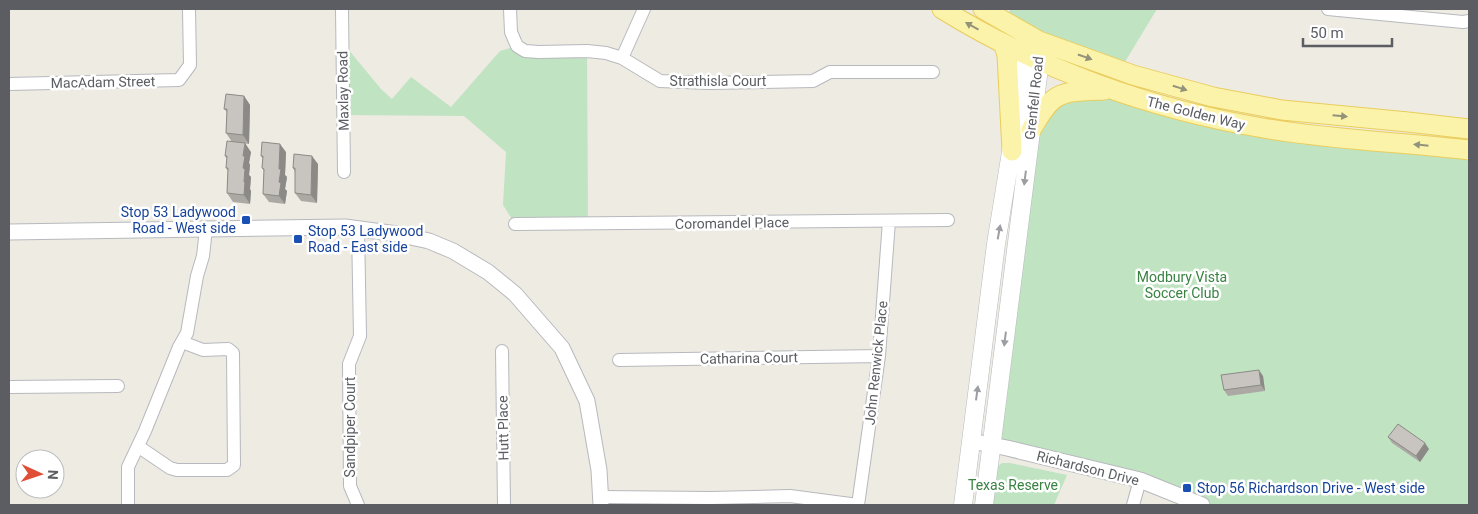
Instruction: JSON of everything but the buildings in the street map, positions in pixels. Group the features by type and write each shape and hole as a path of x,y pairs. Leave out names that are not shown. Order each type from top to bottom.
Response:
{"main road":[{"name":"The Golden Way","path":"942,9 1003,43 1236,103 1304,113 1469,129"},
{"name":"The Golden Way","path":"983,9 1035,52 1113,90 1179,110 1262,128 1469,150"},
{"path":"1003,43 1007,55 1012,151"},
{"name":"Grenfell Road","path":"984,505 1031,130 1035,52"},
{"name":"Grenfell Road","path":"963,505 996,244 1012,151 1035,52"},
{"path":"1031,130 1046,106 1056,96 1080,91 1113,90"}],"street":[{"name":"MacAdam Street","path":"9,84 179,80 190,65 189,9"},
{"name":"Maxlay Road","path":"342,9 344,172"},
{"name":"Strathisla Court","path":"510,9 511,32 517,46 525,50 606,53 622,58 660,81 709,83 813,81 830,72 933,72"},
{"path":"622,58 644,9"},
{"path":"1328,9 1463,22 1469,21"},
{"name":"Coromandel Place","path":"515,224 948,220"},
{"name":"John Renwick Place","path":"858,505 879,356 889,221"},
{"path":"9,232 345,227 397,234 429,241 453,251 488,272 515,294 562,348 586,401 599,470 601,501 711,502 790,496 858,505"},
{"name":"Sandpiper Court","path":"358,228 360,336 349,364 350,486 358,505"},
{"path":"128,505 128,467 132,456 139,446 179,347 187,333 206,229"},
{"path":"139,446 170,468 177,470 227,470 234,465 233,354 228,349 203,350 182,342"},
{"name":"Hutt Place","path":"502,352 504,505"},
{"name":"Catharina Court","path":"619,360 879,356"},
{"path":"9,387 118,386"},
{"name":"Richardson Drive","path":"971,442 992,445 1140,480 1202,505"},
{"path":"1133,505 1140,480"}],"green space":[{"path":"1011,9 1157,9 1120,70 1003,21"},
{"path":"517,46 587,51 588,224 515,224 503,205 506,152 464,116 344,115 348,49 381,89 392,99 411,77 451,107 500,51"},
{"name":"Modbury Vista Soccer Club","path":"1118,92 1186,112 1469,151 1469,505 1202,505 992,445 1031,130 1050,101"},
{"name":"Texas Reserve","path":"1002,463 1067,475 1054,505 988,505 995,469"}],"place":[{"name":"Stop 53 Ladywood Road - West side","path":"246,220"},
{"name":"Stop 53 Ladywood Road - East side","path":"298,239"},
{"name":"Stop 56 Richardson Drive - West side","path":"1187,488"}]}
